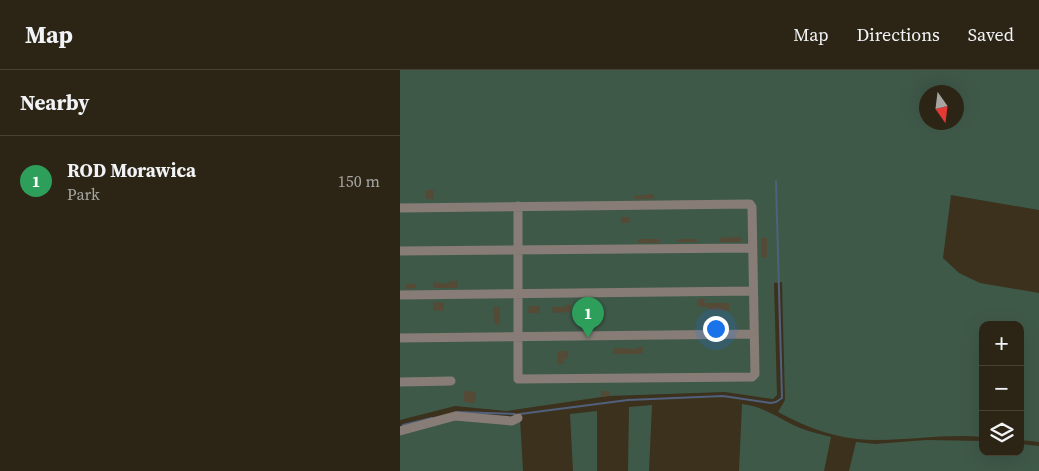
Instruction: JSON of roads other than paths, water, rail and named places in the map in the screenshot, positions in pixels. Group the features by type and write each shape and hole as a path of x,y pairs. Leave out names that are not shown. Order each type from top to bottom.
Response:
{"street":[{"path":"400,208 518,206 750,204 752,207 755,374 752,377 518,380 518,206"},
{"path":"400,251 752,248"},
{"path":"400,295 753,291"},
{"path":"400,338 754,334"},
{"path":"400,382 451,381"},
{"path":"400,430 455,416 512,421 518,418"}],"waterway":[{"path":"520,414 628,400 723,396 771,403 782,398 776,181"},
{"path":"456,412 515,414"},
{"path":"403,425 432,418"}],"place":[{"name":"ROD Morawica","path":"588,338"}]}
